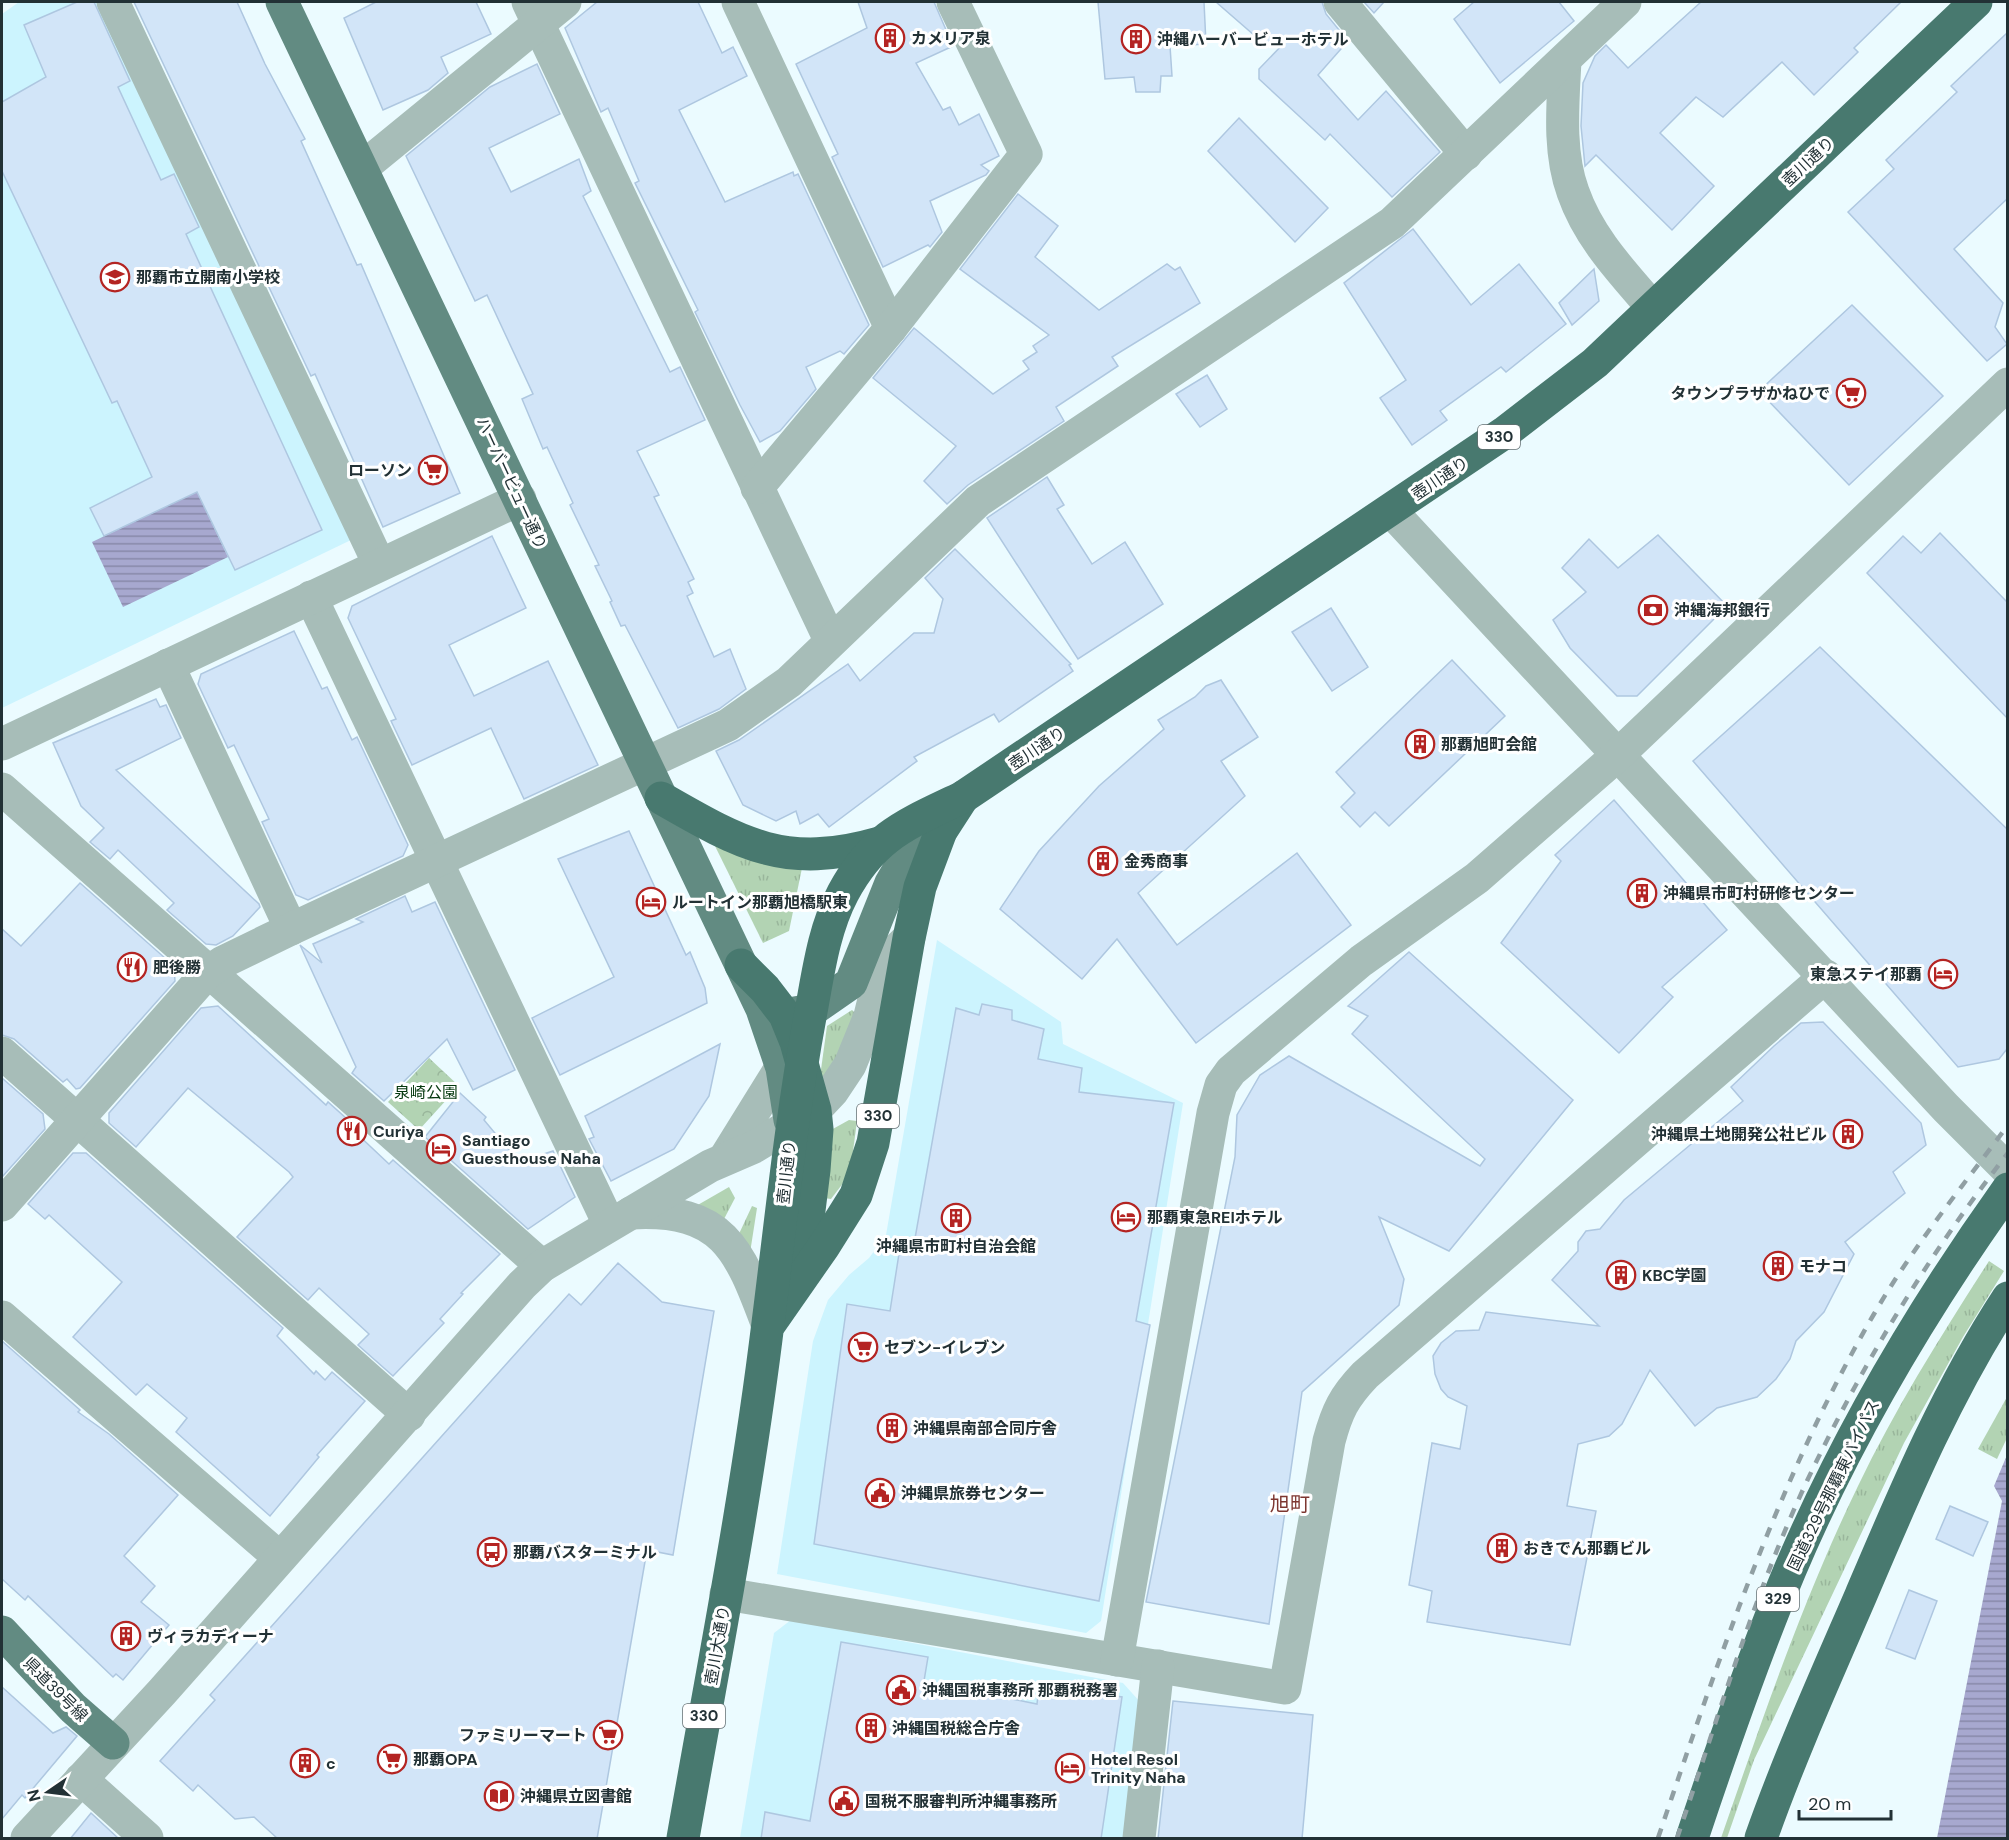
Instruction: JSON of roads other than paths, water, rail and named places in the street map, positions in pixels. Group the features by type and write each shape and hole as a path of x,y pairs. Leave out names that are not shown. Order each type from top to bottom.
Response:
{"highway":[{"name":"壺川通り","path":"726,1594 803,1117 790,1034 819,963 842,896 856,870 879,843 905,825 963,797 1391,511 1550,400 1653,308 1976,2"},
{"name":"壺川通り","path":"768,1326 846,1214 856,1195 873,1143 920,887 942,831 963,797"},
{"path":"661,798 711,827 767,851 790,855 814,855 847,851 879,843"},
{"path":"741,965 765,988 790,1034"},
{"path":"801,1276 814,1170 803,1117"},
{"name":"国道329号那覇東バイパス","path":"1692,1839 1755,1657 1791,1569 1831,1483 1902,1351 2007,1189"},
{"path":"1761,1839 1781,1781 1895,1515 1959,1379 2007,1298"},
{"name":"壺川大通り","path":"683,1839 726,1594"}],"main road":[{"name":"ハーバービュー通り","path":"282,2 741,965"},
{"path":"790,1034 851,983 891,883 908,854 942,831"},
{"name":"県道39号線","path":"2,1632 73,1708 113,1743"}],"street":[{"path":"113,2 379,564"},
{"path":"362,168 533,12 565,2"},
{"path":"738,2 891,328"},
{"path":"757,488 891,328 1026,154 953,2"},
{"path":"1340,2 1466,154"},
{"path":"2,1205 208,972 223,962 291,928 728,725 789,681 978,501 1392,223 1625,2"},
{"path":"533,12 830,640"},
{"path":"1565,60 1562,126 1572,191 1587,225 1604,251 1653,308"},
{"path":"1117,1660 1213,1113 1221,1085 1231,1071 1352,969 1452,898 1619,754 2007,384"},
{"path":"2,744 520,499"},
{"path":"1391,511 1826,976 1946,1108 2007,1170"},
{"path":"311,597 438,860 620,1218"},
{"path":"168,665 291,928"},
{"path":"2,789 542,1266"},
{"path":"27,1839 409,1416 522,1285 542,1266 725,1158 754,1147 803,1117 850,1065 870,1016 883,963 909,938"},
{"path":"726,1594 1285,1688 1329,1441 1336,1412 1348,1392 1826,976"},
{"path":"725,1158 790,1034"},
{"path":"2,1053 409,1416"},
{"path":"620,1218 664,1211 687,1216 714,1231 730,1247 745,1268 768,1326"},
{"path":"2,1317 280,1558"},
{"path":"1139,1839 1158,1666"},
{"path":"81,1779 147,1839"}],"railway":[{"path":"1658,1838 1728,1637 1808,1440 1874,1314 1904,1265 2008,1125"},
{"path":"1677,1838 1753,1613 1807,1481 1850,1395 1898,1312 1951,1231 2008,1153"}],"place":[{"name":"カメリア泉","path":"890,38"},
{"name":"沖縄ハーバービューホテル","path":"1136,39"},
{"name":"那覇市立開南小学校","path":"115,277"},
{"name":"タウンプラザかねひで","path":"1851,393"},
{"name":"ローソン","path":"433,470"},
{"name":"沖縄海邦銀行","path":"1653,610"},
{"name":"那覇旭町会館","path":"1420,744"},
{"name":"金秀商事","path":"1103,861"},
{"name":"沖縄県市町村研修センター","path":"1642,893"},
{"name":"ルートイン那覇旭橋駅東","path":"651,902"},
{"name":"肥後勝","path":"132,967"},
{"name":"東急ステイ那覇","path":"1943,974"},
{"name":"Curiya","path":"352,1131"},
{"name":"沖縄県土地開発公社ビル","path":"1848,1134"},
{"name":"Santiago Guesthouse Naha","path":"441,1149"},
{"name":"那覇東急REIホテル","path":"1126,1217"},
{"name":"沖縄県市町村自治会館","path":"956,1218"},
{"name":"モナコ","path":"1778,1266"},
{"name":"KBC学園","path":"1621,1275"},
{"name":"セブン-イレブン","path":"863,1347"},
{"name":"沖縄県南部合同庁舎","path":"892,1428"},
{"name":"沖縄県旅券センター","path":"880,1493"},
{"name":"おきでん那覇ビル","path":"1502,1548"},
{"name":"那覇バスターミナル","path":"492,1552"},
{"name":"ヴィラカディーナ","path":"126,1636"},
{"name":"沖縄国税事務所 那覇税務署","path":"901,1690"},
{"name":"沖縄国税総合庁舎","path":"871,1728"},
{"name":"ファミリーマート","path":"608,1735"},
{"name":"那覇OPA","path":"392,1759"},
{"name":"c","path":"305,1763"},
{"name":"Hotel Resol Trinity Naha","path":"1070,1768"},
{"name":"沖縄県立図書館","path":"499,1796"},
{"name":"国税不服審判所沖縄事務所","path":"844,1801"}],"district":[{"name":"旭町","path":"1290,1504"}],"park label":[{"name":"泉崎公園","path":"426,1092"}]}
